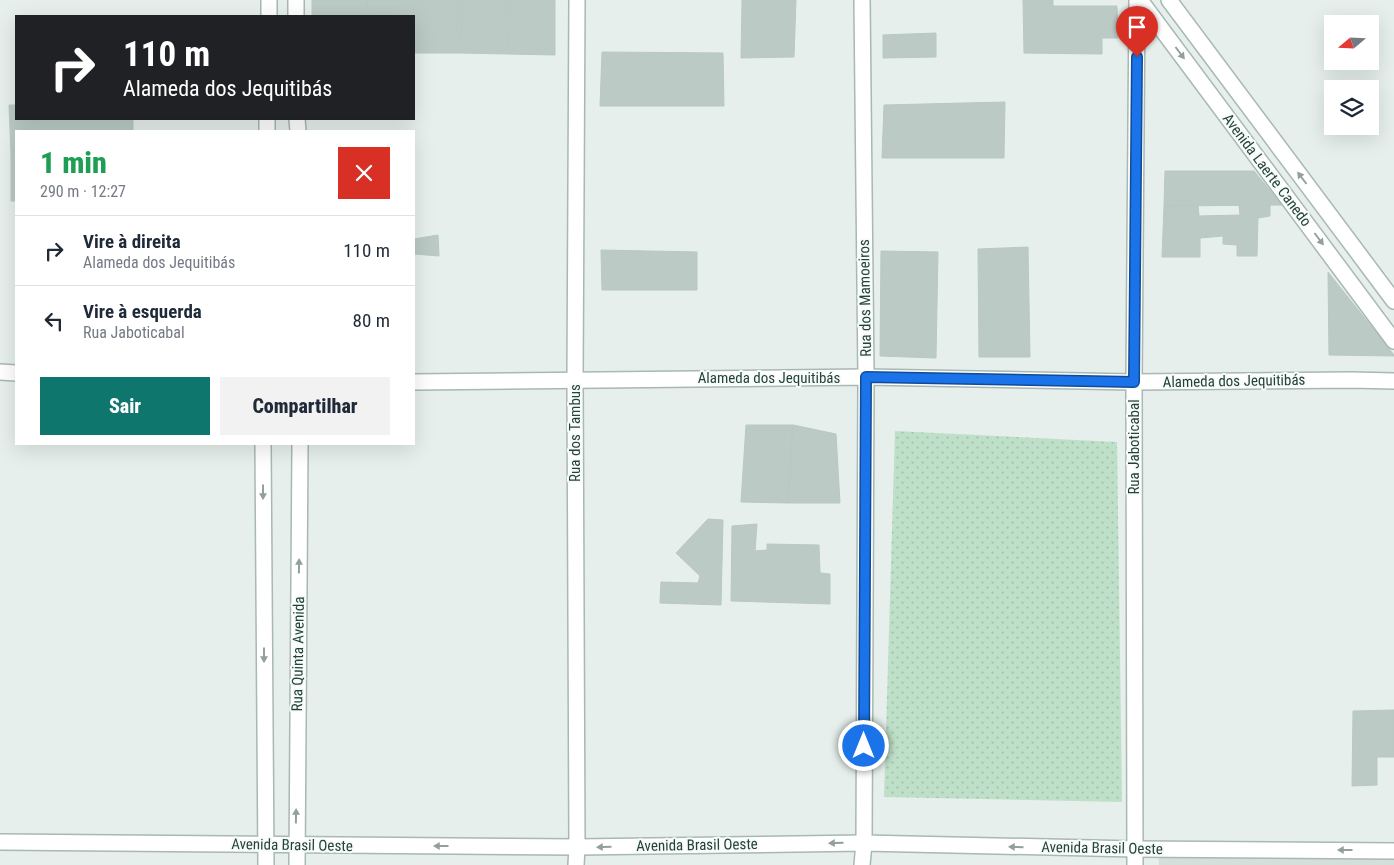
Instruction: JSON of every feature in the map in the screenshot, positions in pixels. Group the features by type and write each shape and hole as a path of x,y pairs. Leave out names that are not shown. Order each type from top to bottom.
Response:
{"street":[{"path":"269,0 269,15"},
{"path":"296,0 296,15"},
{"name":"Rua dos Tambus","path":"576,865 575,379 577,0"},
{"name":"Rua dos Mamoeiros","path":"862,0 866,377 864,843 862,865"},
{"name":"Avenida Laerte Canedo","path":"1139,0 1394,341"},
{"name":"Rua Jaboticabal","path":"1135,865 1134,382 1139,0"},
{"name":"Avenida Laerte Canedo","path":"1169,0 1394,301"},
{"path":"0,372 15,373"},
{"name":"Alameda dos Jequitibás","path":"415,382 866,377 1134,382 1394,381"},
{"path":"263,445 266,865"},
{"name":"Rua Quinta Avenida","path":"297,865 300,445"},
{"name":"Avenida Brasil Oeste","path":"0,842 577,847 864,843 1135,849 1394,851"}],"shaded area":[{"path":"1158,846 1394,847 1394,865 1159,865"}],"green space":[{"path":"895,431 1117,442 1122,802 884,797"}],"building":[{"path":"312,0 367,0 368,15 312,15"},
{"path":"367,0 414,0 414,15 368,15"},
{"path":"414,0 462,0 461,53 415,53"},
{"path":"462,0 510,0 509,54 461,53"},
{"path":"510,0 555,0 555,55 509,54"},
{"path":"742,0 796,0 794,57 741,58"},
{"path":"1023,0 1053,0 1053,6 1117,6 1118,38 1102,38 1102,54 1024,53"},
{"path":"936,33 936,57 883,58 883,35"},
{"path":"602,52 723,53 724,106 600,106"},
{"path":"1005,102 1004,158 882,158 884,105"},
{"path":"9,105 15,105 15,120 133,120 133,130 15,130 15,154 11,154"},
{"path":"11,154 15,154 15,201 11,201"},
{"path":"1165,171 1254,171 1282,205 1164,206"},
{"path":"1198,205 1199,216 1240,215 1239,205 1270,205 1270,216 1258,218 1257,256 1237,256 1237,245 1223,244 1223,236 1200,238 1200,257 1162,257 1164,206"},
{"path":"438,235 439,256 415,254 415,239"},
{"path":"1028,247 1030,357 979,357 978,249"},
{"path":"601,250 697,252 697,290 602,290"},
{"path":"881,251 938,252 936,358 880,356"},
{"path":"1328,272 1394,355 1394,356 1329,355"},
{"path":"746,425 793,425 788,503 741,502"},
{"path":"793,425 836,434 840,503 788,503"},
{"path":"708,519 723,520 721,605 660,603 661,582 698,583 700,576 676,553"},
{"path":"757,524 755,551 767,550 767,544 819,545 820,573 830,574 830,604 731,601 732,526"},
{"path":"1394,710 1394,757 1377,757 1377,785 1352,786 1353,711"}],"route":[{"path":"864,746 866,377 1134,382 1137,57"}]}
